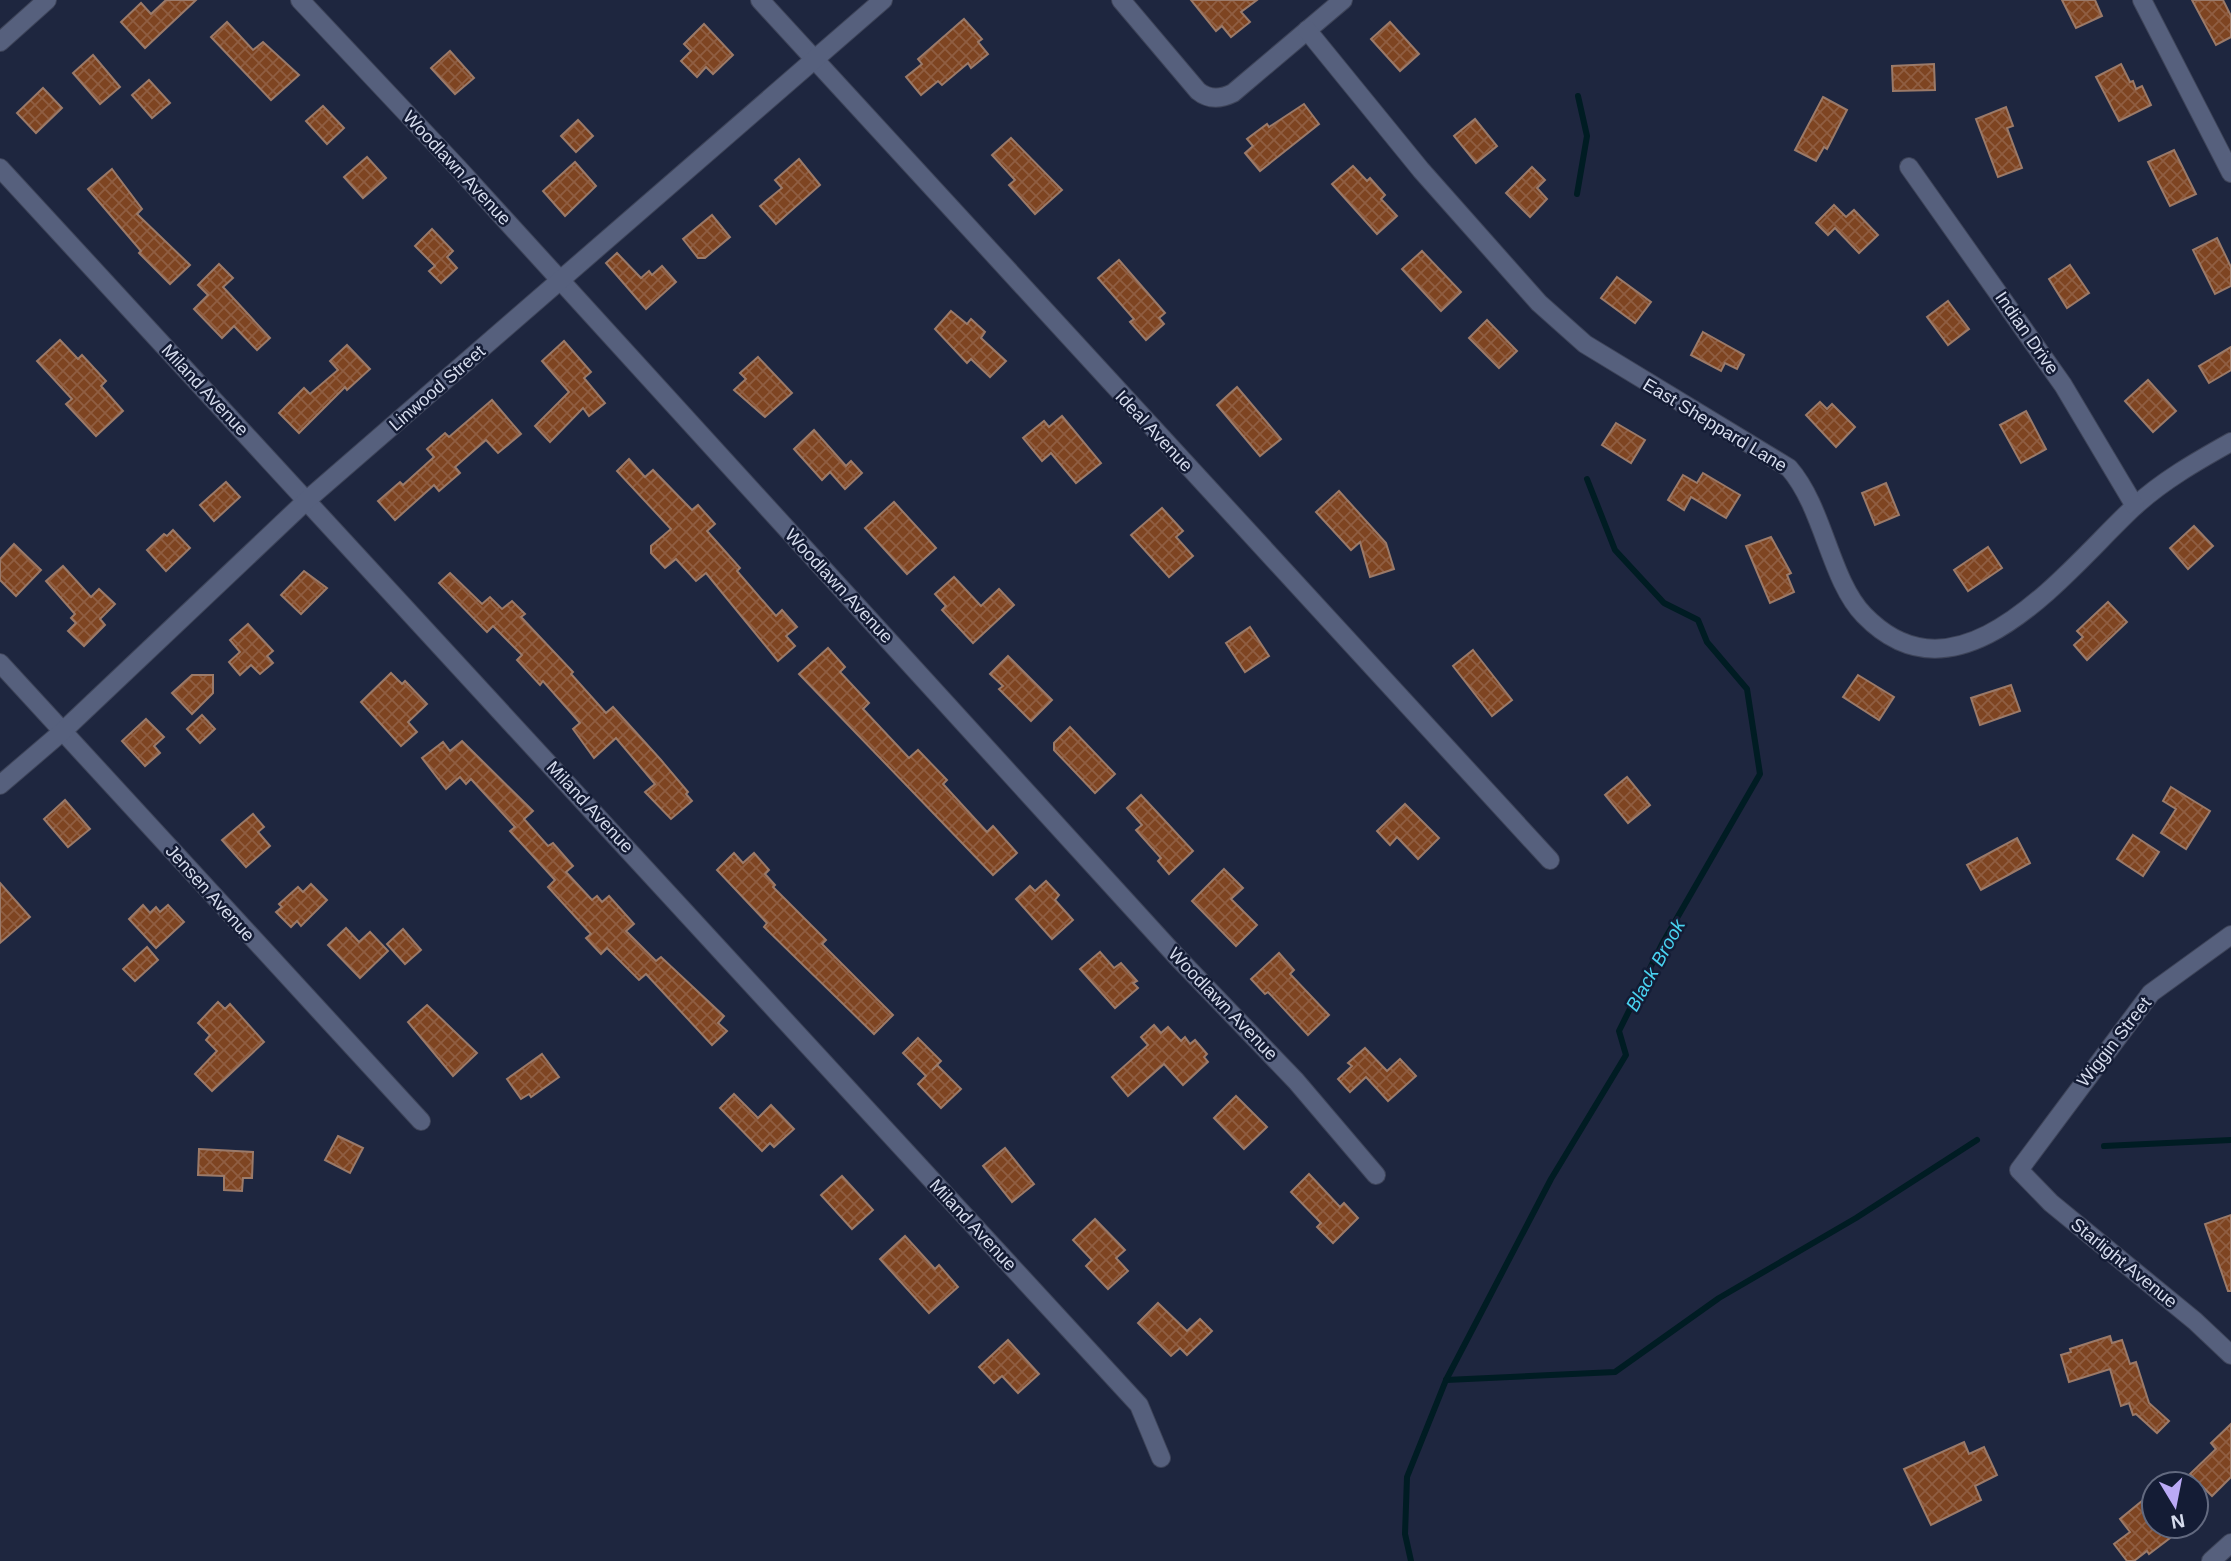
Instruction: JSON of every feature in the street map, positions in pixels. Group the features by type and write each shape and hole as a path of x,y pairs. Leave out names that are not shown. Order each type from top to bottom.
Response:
{"street":[{"path":"0,42 47,0"},
{"name":"Woodlawn Avenue","path":"300,0 1177,957 1296,1081 1376,1175"},
{"name":"Ideal Avenue","path":"760,0 812,60 1403,696 1550,860"},
{"name":"Linwood Street","path":"0,785 63,731 307,500 883,0"},
{"path":"1121,0 1198,92 1223,99 1343,0"},
{"path":"2143,0 2231,173"},
{"name":"East Sheppard Lane","path":"1307,30 1421,170 1539,303 1585,344 1790,468 1805,490 1850,596 1862,613 1894,638 1910,645 1956,646 2001,629 2055,585 2135,506 2163,484 2231,442"},
{"name":"Indian Drive","path":"1909,167 2063,385 2135,506"},
{"name":"Miland Avenue","path":"0,168 1139,1405 1161,1458"},
{"name":"Jensen Avenue","path":"0,663 421,1121"},
{"name":"Wiggin Street","path":"2019,1170 2146,999 2169,978 2231,935"},
{"name":"Starlight Avenue","path":"2019,1170 2050,1203 2195,1321 2231,1355"},
{"path":"2211,1561 2231,1543"}],"building":[{"path":"166,0 196,0 145,48 121,22 141,3 151,14"},
{"path":"1191,0 1257,0 1241,12 1250,22 1231,37 1222,26 1216,31"},
{"path":"2062,0 2095,0 2102,16 2076,28"},
{"path":"2192,0 2223,0 2231,16 2231,37 2216,45"},
{"path":"964,19 982,39 978,42 988,54 971,68 968,63 942,85 938,81 921,95 906,77 922,64 918,59"},
{"path":"227,22 253,50 263,42 299,75 271,100 211,37"},
{"path":"1390,22 1419,54 1400,71 1371,39"},
{"path":"704,24 733,55 713,74 706,67 697,77 681,61 691,51 684,44"},
{"path":"450,51 474,78 455,94 431,68"},
{"path":"93,55 120,87 100,104 73,73"},
{"path":"1934,64 1935,90 1893,91 1892,66"},
{"path":"2121,64 2136,89 2142,86 2151,105 2119,121 2096,77"},
{"path":"149,80 170,103 152,118 132,95"},
{"path":"43,88 62,108 36,133 17,113"},
{"path":"1823,97 1847,110 1827,149 1824,147 1816,161 1795,150"},
{"path":"1304,104 1319,124 1260,171 1245,153 1253,146 1247,139 1267,124 1269,127"},
{"path":"323,106 344,128 327,144 306,121"},
{"path":"2006,107 2013,126 2007,128 2022,168 1998,177 1976,119"},
{"path":"1475,119 1497,146 1476,163 1454,136"},
{"path":"578,120 593,136 576,152 561,136"},
{"path":"1011,138 1062,190 1035,214 1009,185 1015,180 992,155"},
{"path":"2174,150 2196,194 2170,206 2148,162"},
{"path":"367,157 386,178 363,198 344,177"},
{"path":"799,159 820,185 776,224 760,206 782,188 775,180"},
{"path":"575,162 596,186 565,216 543,191"},
{"path":"1353,166 1367,181 1370,178 1385,195 1381,199 1397,216 1377,234 1332,184"},
{"path":"1532,167 1545,180 1537,188 1547,199 1530,217 1506,193"},
{"path":"112,169 142,209 137,214 190,265 170,284 139,253 141,251 88,189"},
{"path":"1834,205 1846,217 1854,210 1878,235 1859,253 1835,228 1828,235 1816,223"},
{"path":"712,215 730,237 705,258 698,258 683,239"},
{"path":"432,229 453,251 447,257 457,268 441,283 429,271 435,266 415,246"},
{"path":"2217,238 2231,267 2231,286 2215,294 2193,250"},
{"path":"1422,251 1461,292 1441,311 1402,269"},
{"path":"617,253 641,278 649,271 652,275 662,266 676,282 646,309 606,263"},
{"path":"1119,260 1165,313 1159,318 1164,324 1146,340 1130,322 1134,319 1098,278"},
{"path":"219,264 233,278 223,287 270,338 257,350 234,326 222,338 194,309 208,295 198,285"},
{"path":"2070,265 2089,293 2067,308 2049,279"},
{"path":"1617,277 1651,302 1635,323 1601,298"},
{"path":"1948,301 1969,329 1948,345 1927,317"},
{"path":"951,311 967,324 971,319 985,332 981,338 1006,361 990,377 971,359 967,363 935,329"},
{"path":"1487,320 1517,351 1499,368 1469,338"},
{"path":"1703,332 1744,355 1737,369 1725,363 1721,371 1691,355"},
{"path":"60,340 78,359 82,355 106,381 101,386 123,411 96,436 66,404 72,399 37,361"},
{"path":"564,341 591,372 584,378 605,403 589,416 583,408 550,442 535,426 569,392 542,361"},
{"path":"347,345 370,369 347,390 345,387 299,433 279,413 304,388 310,394 338,370 330,361"},
{"path":"2231,347 2231,370 2209,383 2199,366"},
{"path":"758,357 792,393 765,417 734,390 746,379 740,373"},
{"path":"2148,380 2176,411 2153,432 2125,401"},
{"path":"1237,387 1281,439 1260,456 1217,405"},
{"path":"492,400 521,434 498,453 486,440 455,467 460,473 439,491 434,485 395,520 378,501 400,482 403,485 434,457 427,449 445,433 449,437"},
{"path":"1820,402 1827,409 1832,404 1855,427 1836,447 1806,415"},
{"path":"2026,411 2046,449 2021,463 2000,425"},
{"path":"1062,416 1101,463 1076,483 1051,453 1042,461 1023,438 1044,421 1049,427"},
{"path":"1616,423 1645,440 1631,463 1602,445"},
{"path":"814,430 846,466 851,461 862,473 845,489 830,472 822,480 794,449"},
{"path":"629,459 645,477 653,470 692,510 698,505 715,524 707,531 740,568 737,571 776,616 782,610 797,627 786,636 795,646 778,661 706,573 696,581 676,559 665,568 651,553 651,546 671,529 617,471"},
{"path":"1703,473 1740,495 1726,518 1691,497 1684,510 1668,500 1683,475 1697,483"},
{"path":"226,482 240,497 214,521 200,505"},
{"path":"1886,483 1899,515 1875,525 1862,493"},
{"path":"1339,491 1386,543 1394,569 1370,577 1360,542 1351,550 1316,512"},
{"path":"894,502 936,548 907,574 865,528"},
{"path":"1162,508 1183,531 1176,537 1193,556 1169,577 1131,535"},
{"path":"2194,526 2213,546 2188,569 2170,548"},
{"path":"173,530 190,548 166,571 147,550 164,534 167,536"},
{"path":"1771,537 1791,573 1787,575 1794,592 1770,603 1746,546"},
{"path":"14,544 41,570 16,596 0,580 0,559"},
{"path":"1988,547 2002,568 1968,591 1954,570"},
{"path":"63,566 91,597 99,589 115,604 100,619 105,625 84,646 68,631 76,623 71,618 75,614 46,581"},
{"path":"304,571 327,588 301,614 281,595"},
{"path":"450,573 482,604 490,597 502,609 512,601 525,614 521,617 573,672 571,674 606,713 613,707 688,792 686,794 692,801 671,819 645,792 655,784 616,738 594,758 573,729 580,723 543,681 540,685 517,660 522,655 493,626 487,632 439,583"},
{"path":"954,577 981,606 999,589 1014,605 973,643 942,610 946,606 935,594"},
{"path":"2108,602 2127,622 2087,660 2074,645 2083,637 2077,631"},
{"path":"248,624 273,651 267,656 273,663 260,674 251,665 240,675 229,662 240,652 230,640"},
{"path":"1250,627 1269,656 1245,672 1226,643"},
{"path":"828,648 845,667 840,672 869,703 863,709 909,758 918,750 947,780 943,784 987,832 993,826 1017,853 993,875 799,674"},
{"path":"1473,650 1512,700 1492,716 1453,666"},
{"path":"1008,656 1052,700 1031,721 999,689 1003,686 990,674"},
{"path":"391,673 402,684 405,681 427,704 408,722 417,732 401,746 361,702"},
{"path":"192,675 213,675 213,693 192,714 172,693"},
{"path":"1858,675 1894,697 1879,720 1843,697"},
{"path":"2011,685 2020,711 1980,725 1971,698"},
{"path":"202,715 215,729 200,743 187,729"},
{"path":"146,719 164,737 154,746 160,753 145,766 122,741"},
{"path":"1070,727 1115,774 1095,793 1054,750 1054,743"},
{"path":"462,741 533,811 524,819 548,846 553,843 573,866 566,872 592,900 597,896 602,902 609,896 634,924 626,931 656,961 661,957 724,1016 718,1023 727,1031 712,1045 646,974 639,980 607,948 601,954 586,938 591,934 548,887 555,880 510,831 515,827 471,779 466,784 460,777 446,789 422,758 443,742 450,751"},
{"path":"1627,777 1650,805 1628,823 1605,795"},
{"path":"2171,787 2210,811 2186,849 2161,833 2176,809 2163,801"},
{"path":"1141,795 1193,851 1169,874 1158,861 1161,858 1136,830 1142,825 1127,808"},
{"path":"65,800 90,829 68,847 44,819"},
{"path":"1405,804 1439,838 1418,859 1397,837 1390,845 1377,831"},
{"path":"253,814 264,827 258,832 270,846 246,867 222,840"},
{"path":"2133,835 2159,852 2143,876 2117,859"},
{"path":"2017,838 2030,863 1981,890 1967,865"},
{"path":"734,853 743,863 754,853 769,870 765,874 775,885 773,887 826,940 822,944 893,1015 874,1034 764,927 767,923 717,870"},
{"path":"1224,869 1243,888 1231,899 1257,925 1236,946 1192,901"},
{"path":"1046,881 1059,895 1055,900 1073,920 1052,939 1016,899 1030,886 1035,891"},
{"path":"0,883 30,917 0,943"},
{"path":"311,884 327,900 301,926 297,921 291,927 276,912 282,907 279,904 298,887 303,892"},
{"path":"143,905 150,913 156,907 160,912 168,905 184,922 156,948 129,919"},
{"path":"346,928 359,942 370,932 388,951 360,978 328,945"},
{"path":"403,929 421,950 405,964 387,944"},
{"path":"147,947 158,960 135,981 123,969"},
{"path":"1100,952 1114,968 1121,963 1137,981 1133,983 1138,988 1115,1008 1080,969"},
{"path":"1279,953 1294,970 1290,974 1329,1015 1308,1035 1268,992 1265,994 1251,979"},
{"path":"218,1002 225,1009 230,1004 264,1042 212,1091 195,1074 217,1051 206,1040 210,1035 198,1023"},
{"path":"427,1005 477,1053 453,1076 408,1022"},
{"path":"1154,1025 1161,1033 1168,1027 1181,1041 1185,1037 1190,1044 1195,1040 1207,1054 1204,1057 1208,1062 1183,1085 1164,1064 1128,1096 1112,1077 1148,1045 1141,1037"},
{"path":"918,1038 941,1061 937,1065 961,1089 941,1108 918,1084 926,1076 903,1053"},
{"path":"1365,1048 1387,1071 1400,1059 1416,1076 1388,1101 1366,1077 1350,1092 1338,1079 1352,1066 1348,1063"},
{"path":"542,1054 559,1077 531,1097 529,1094 521,1099 507,1079"},
{"path":"734,1094 758,1118 771,1105 794,1129 774,1147 770,1143 762,1151 720,1108"},
{"path":"1236,1096 1267,1127 1244,1149 1214,1118"},
{"path":"338,1136 363,1148 350,1173 325,1160"},
{"path":"1005,1148 1034,1184 1012,1202 983,1166"},
{"path":"199,1149 253,1152 252,1178 243,1178 242,1191 224,1190 224,1176 198,1175"},
{"path":"1309,1174 1340,1207 1344,1203 1358,1218 1333,1243 1317,1227 1321,1223 1291,1192"},
{"path":"842,1176 873,1210 852,1229 821,1195"},
{"path":"2231,1215 2231,1291 2228,1291 2205,1224"},
{"path":"1095,1219 1125,1250 1116,1258 1128,1271 1108,1289 1086,1266 1092,1260 1073,1240"},
{"path":"905,1236 935,1269 939,1265 958,1287 929,1313 880,1259"},
{"path":"1158,1303 1187,1331 1200,1319 1212,1331 1187,1355 1180,1348 1171,1356 1138,1323"},
{"path":"2110,1336 2112,1343 2122,1340 2130,1364 2136,1362 2149,1403 2169,1421 2157,1433 2136,1414 2133,1415 2129,1403 2121,1406 2110,1369 2069,1382 2061,1355 2071,1352 2070,1349"},
{"path":"1008,1340 1039,1374 1018,1393 1002,1376 994,1383 979,1367"},
{"path":"2231,1424 2231,1477 2212,1496 2210,1470 2194,1470 2216,1449 2211,1443"},
{"path":"1964,1442 1969,1454 1984,1447 1997,1475 1975,1486 1981,1500 1931,1525 1904,1469"},
{"path":"2140,1503 2140,1540 2167,1540 2149,1554 2147,1551 2134,1561 2127,1561 2114,1544 2130,1532 2120,1519"}],"waterway":[{"name":"Black Brook","path":"1577,194 1587,136 1578,96"},
{"name":"Black Brook","path":"1411,1561 1405,1534 1407,1477 1446,1380 1551,1179 1626,1055 1619,1031 1662,944 1760,774 1747,689 1707,642 1698,620 1664,603 1615,550 1587,479"},
{"path":"1446,1380 1615,1372 1719,1298 1856,1218 1977,1140"},
{"path":"2104,1146 2231,1140"}]}
